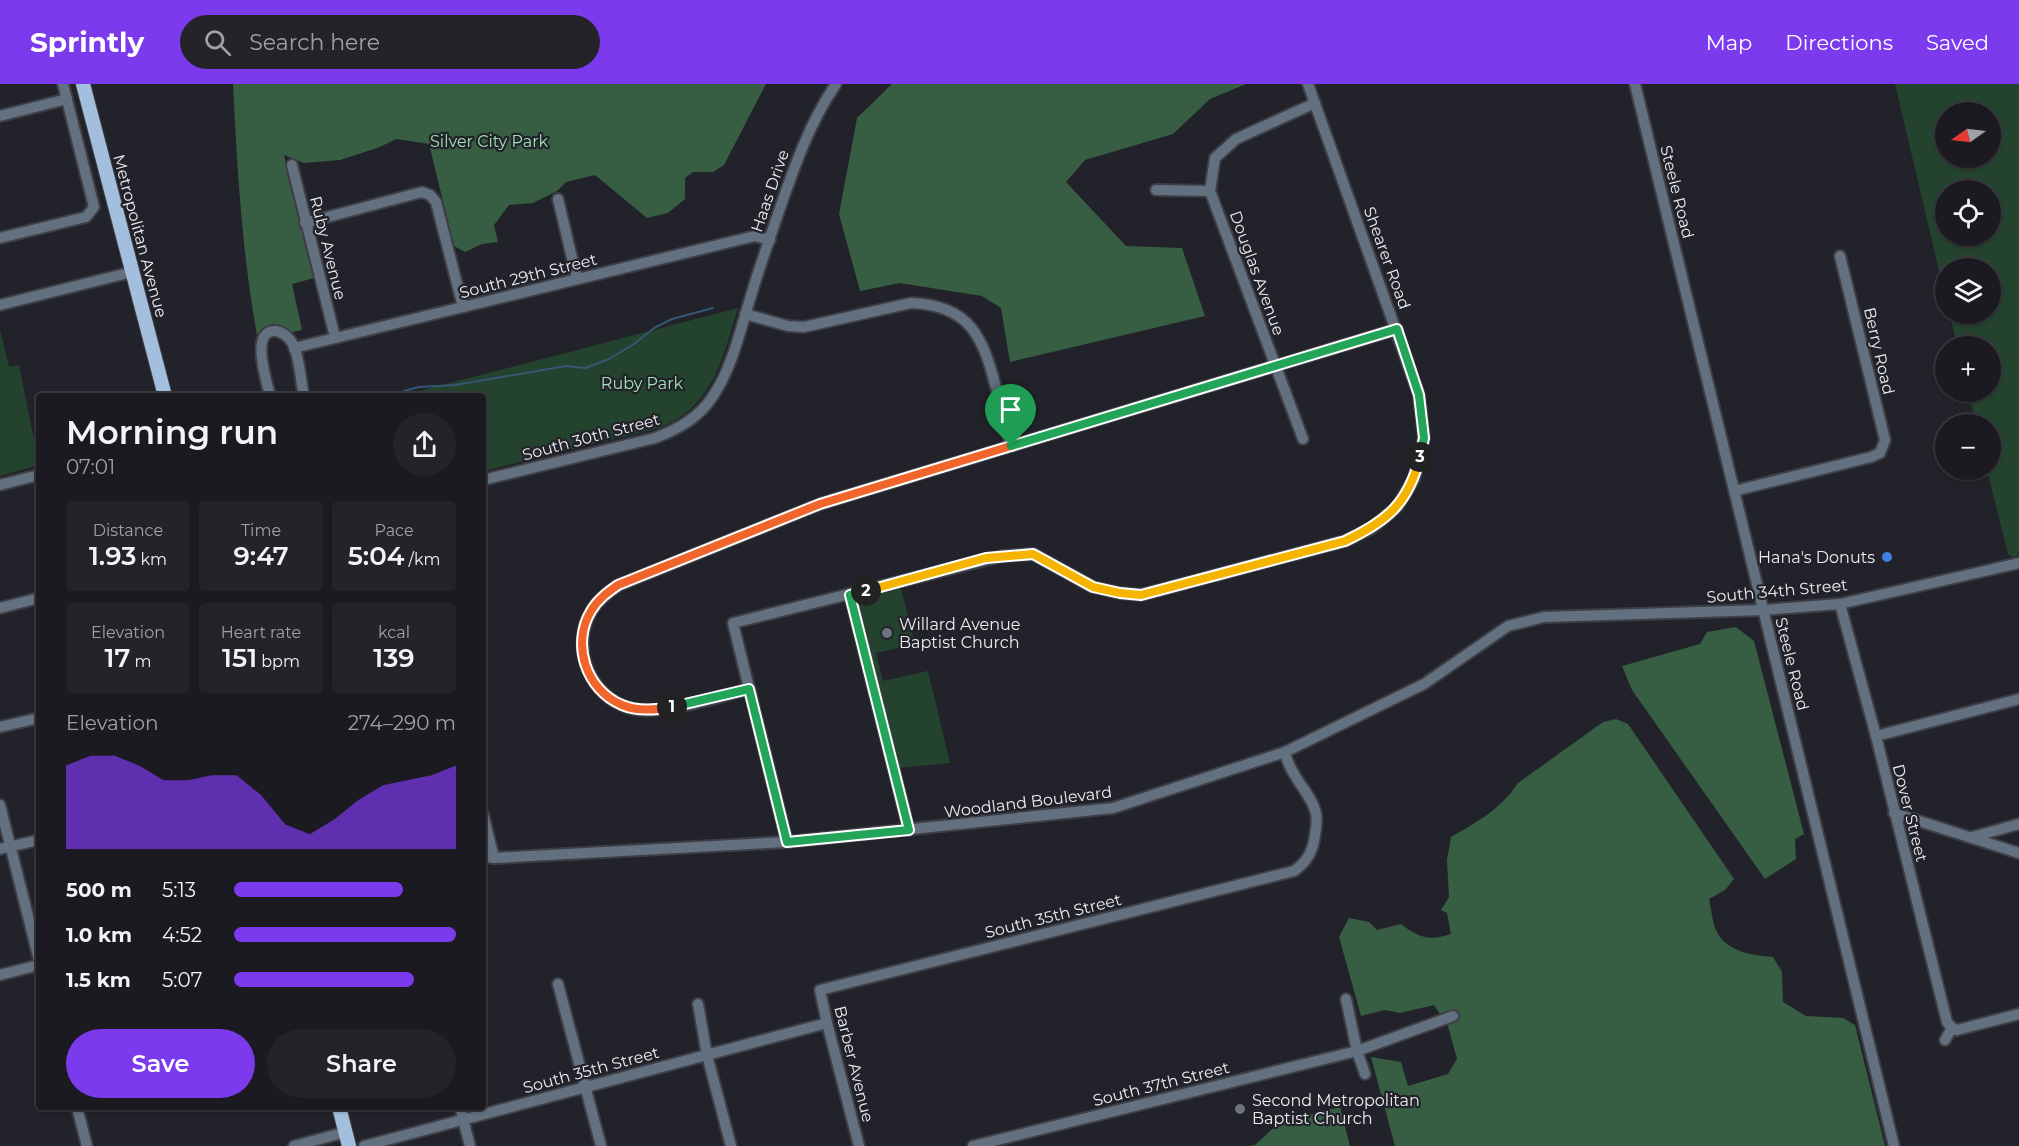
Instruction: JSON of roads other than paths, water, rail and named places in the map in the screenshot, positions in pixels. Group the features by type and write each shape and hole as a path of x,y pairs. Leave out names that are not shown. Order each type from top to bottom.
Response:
{"main road":[{"name":"Metropolitan Avenue","path":"83,84 164,393"},
{"path":"340,1110 347,1139"}],"street":[{"path":"0,238 86,217 94,207 63,84"},
{"name":"Haas Drive","path":"745,314 808,133 836,84"},
{"name":"Shearer Road","path":"749,689 733,623 850,595 986,558 1033,554 1093,587 1141,595 1345,541 1372,528 1397,507 1414,479 1424,438 1419,395 1308,84"},
{"name":"Steele Road","path":"1635,84 1894,1146"},
{"path":"0,116 67,99"},
{"path":"1156,190 1210,191 1215,159 1236,139 1315,103"},
{"name":"Ruby Avenue","path":"292,165 335,337"},
{"name":"Douglas Avenue","path":"1210,191 1303,439"},
{"path":"305,223 422,192 430,195 436,202 463,307"},
{"path":"558,199 577,279"},
{"name":"South 29th Street","path":"294,348 755,236 770,240"},
{"name":"Berry Road","path":"1734,491 1871,458 1880,453 1885,440 1840,256"},
{"path":"0,305 132,272"},
{"path":"745,314 788,326 804,327 911,303 926,304 951,312 963,319 976,332 989,360 1011,446"},
{"name":"South 30th Street","path":"486,479 655,438 689,421 701,412 713,396 728,366 745,314"},
{"path":"787,842 749,689 663,709 641,710 621,705 602,692 590,676 583,660 581,640 592,610 603,596 618,585 820,504 1397,329"},
{"path":"269,393 260,352 261,342 266,334 275,331 290,339 303,393"},
{"path":"0,485 36,476"},
{"name":"South 34th Street","path":"1570,616 1763,610 1840,604 2019,563"},
{"path":"850,595 909,830"},
{"path":"0,608 36,599"},
{"name":"Dover Street","path":"1840,604 1876,736 1947,1022 1952,1028"},
{"name":"Woodland Boulevard","path":"488,857 787,842 1113,808 1285,752 1424,684 1508,626 1532,618 1570,616"},
{"path":"1876,736 2019,699"},
{"path":"0,727 36,719"},
{"name":"South 35th Street","path":"820,990 1294,871 1305,863 1312,848 1317,815 1293,775 1285,752"},
{"path":"0,805 5,848 36,950"},
{"path":"1894,813 2019,853"},
{"path":"1972,837 2019,824"},
{"path":"486,840 488,857"},
{"path":"5,848 36,841"},
{"path":"0,975 36,966"},
{"path":"558,984 601,1146"},
{"name":"Barber Avenue","path":"820,990 860,1146"},
{"path":"1346,999 1357,1051 1365,1074"},
{"path":"698,1004 707,1055 731,1146"},
{"path":"1945,1040 1952,1028 1957,1030 2019,1014"},
{"name":"South 37th Street","path":"973,1146 1357,1051 1453,1016"},
{"name":"South 35th Street","path":"364,1146 827,1023"},
{"path":"78,1110 87,1146"},
{"path":"461,1110 470,1146"},
{"path":"294,1146 347,1139"}],"waterway":[{"path":"400,393 419,387 455,385 566,366 585,368 609,359 634,344 654,328 672,319 713,308"}],"place":[{"name":"Hana's Donuts","path":"1887,557"},
{"name":"Willard Avenue Baptist Church","path":"887,633"},
{"name":"Second Metropolitan Baptist Church","path":"1240,1109"}],"park label":[{"name":"Silver City Park","path":"489,141"},
{"name":"Ruby Park","path":"642,383"}]}
